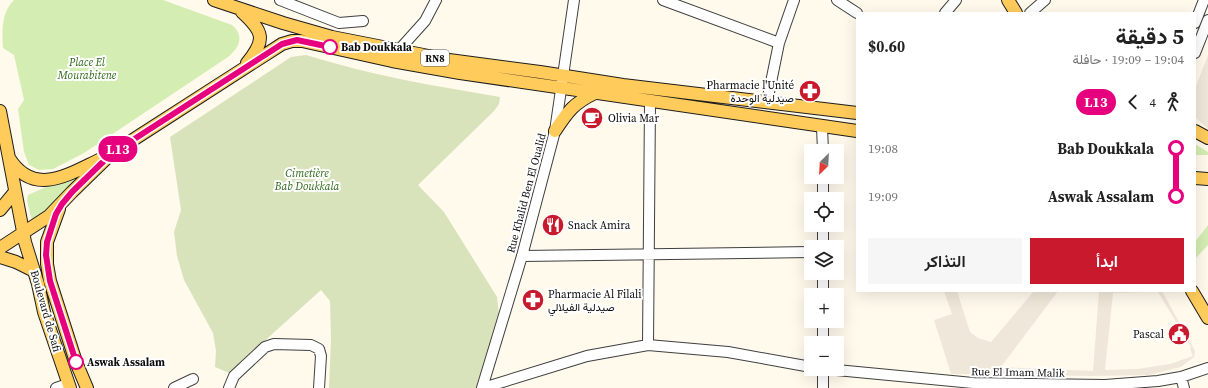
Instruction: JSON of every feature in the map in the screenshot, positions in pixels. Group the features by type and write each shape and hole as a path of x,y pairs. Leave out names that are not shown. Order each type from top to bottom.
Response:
{"main road":[{"name":"RN8","path":"214,0 318,33 398,51 449,60 630,86 856,113"},
{"path":"1008,0 1015,12"},
{"path":"238,8 257,26 261,36 260,44 256,53 243,68"},
{"name":"RN8","path":"0,248 23,235 50,216 111,154 243,68 288,42 302,41 392,61 650,102 856,132"},
{"path":"555,131 569,110 580,100 596,93"},
{"name":"Boulevard de Safi","path":"0,116 23,235 34,270 44,312 62,367 64,387"},
{"path":"1196,132 1208,138"},
{"path":"8,157 18,170 25,176 43,181 71,173 111,154"},
{"path":"1196,178 1208,179"},
{"path":"0,210 14,193"},
{"name":"Boulevard de Safi","path":"62,204 56,214 47,242 46,255 50,281 76,362 87,388"},
{"path":"0,257 34,270"},
{"path":"1193,292 1208,318"},
{"path":"62,367 76,362"}],"street":[{"path":"280,0 339,23 363,21"},
{"path":"398,51 425,21 436,0"},
{"name":"Rue Khalid Ben El Oualid","path":"483,388 522,256 555,131 574,0"},
{"path":"663,0 779,43"},
{"path":"767,102 779,43 794,0"},
{"path":"837,0 856,12"},
{"path":"946,12 956,0"},
{"path":"1031,12 1045,0"},
{"path":"1196,20 1204,0 1208,2"},
{"path":"1196,50 1208,20"},
{"path":"648,345 650,102"},
{"path":"822,127 823,144"},
{"path":"522,256 804,252"},
{"path":"229,388 234,376 265,347 274,344 311,345 319,349 321,356 319,388"},
{"path":"483,388 587,356 648,345 728,352 804,366"},
{"name":"Rue El Imam Malik","path":"844,371 973,383 1140,386 1181,377 1208,368"},
{"path":"823,376 823,388"},
{"path":"1181,377 1184,388"},
{"path":"174,388 193,379"}],"green space":[{"name":"Place El Mourabitene","path":"14,0 163,0 232,25 238,33 239,42 238,46 228,57 84,153 53,169 39,170 29,165 24,152 18,109 24,100 14,55 3,48 3,22 10,5"},
{"name":"Cimetière Bab Doukkala","path":"306,55 378,74 500,97 499,104 494,111 418,185 444,212 497,297 499,315 476,388 329,388 331,339 330,301 321,290 229,373 215,367 216,351 213,333 184,280 177,256 174,232 181,210 170,137 291,57"},
{"path":"1196,145 1208,152 1208,155 1196,155"},
{"path":"91,167 56,202 32,221 27,201 28,195"},
{"path":"1208,225 1208,245 1196,258 1196,241"}],"shaded area":[{"path":"1208,55 1208,129 1196,118 1196,86"},
{"path":"944,292 957,292 970,332 978,338 991,342 1033,292 1057,292 1001,367 1093,371 1099,292 1158,292 1163,292 1195,351 1194,357 1181,367 1149,375 1093,376 951,374 934,320 952,314","holes":["1158,292 1191,347 1190,349 1193,356 1170,364 1137,369 1105,370 1113,293"]}],"bus line":[{"name":"L13","path":"76,362 50,281 46,255 47,242 56,214 70,194 111,154 282,44 292,40 297,40 330,47"}],"place":[{"name":"Bab Doukkala","path":"330,47"},
{"name":"Pharmacie l'Unité صيدلية الوحدة","path":"810,91"},
{"name":"Olivia Mar","path":"592,118"},
{"name":"Snack Amira","path":"553,225"},
{"name":"Pharmacie Al Filali صيدلية الفيلالي","path":"533,300"},
{"name":"Pascal","path":"1179,334"},
{"name":"Aswak Assalam","path":"76,362"}]}
